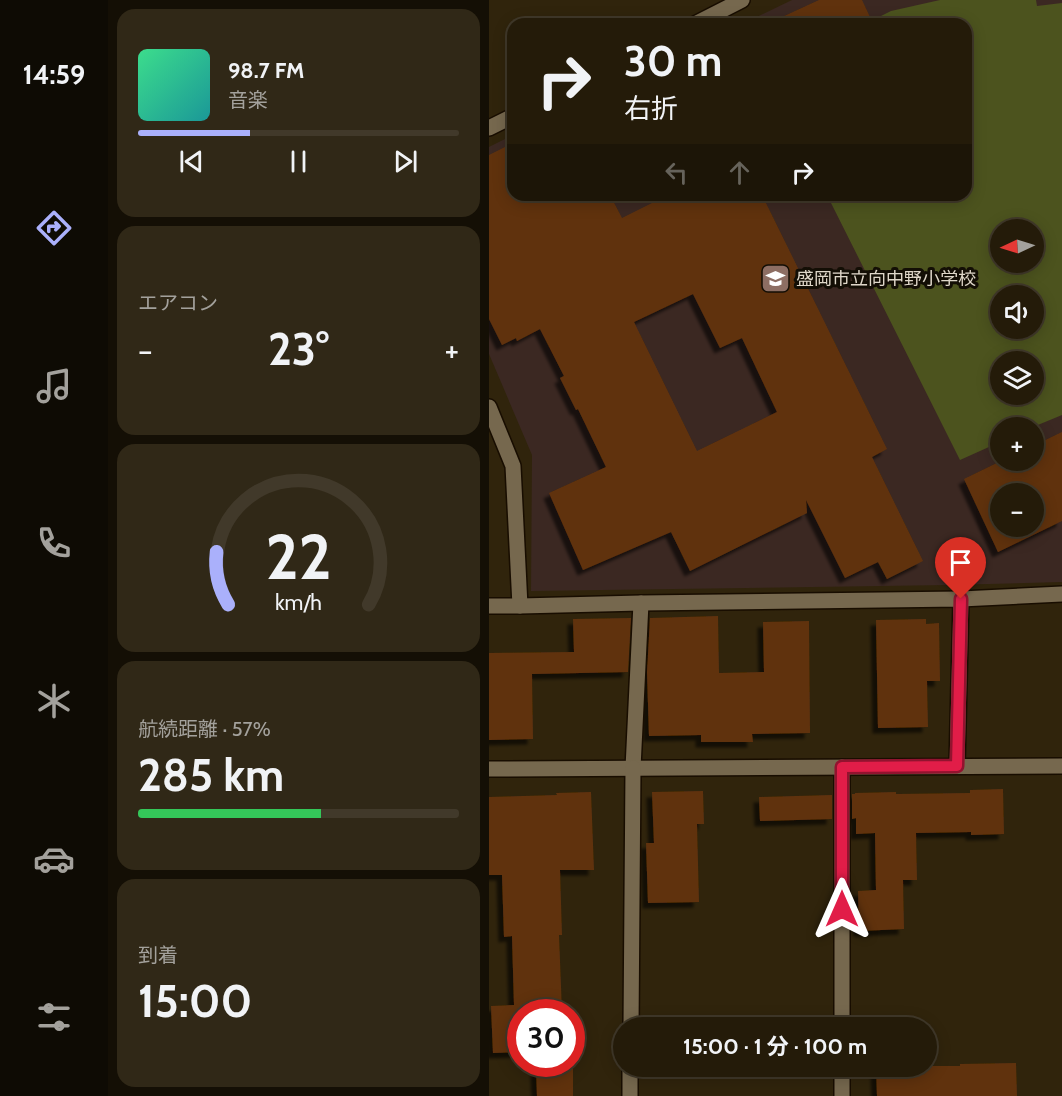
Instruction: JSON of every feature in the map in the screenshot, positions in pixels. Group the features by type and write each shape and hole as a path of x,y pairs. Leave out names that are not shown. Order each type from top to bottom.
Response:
{"street":[{"path":"707,18 742,0"},
{"path":"489,128 507,119"},
{"path":"489,407 513,466 520,606"},
{"path":"489,606 961,599 1062,594"},
{"path":"957,766 961,599"},
{"path":"631,1017 633,768 641,603"},
{"path":"489,769 1062,766"},
{"path":"842,767 842,1017"},
{"path":"630,1077 630,1096"},
{"path":"842,1077 842,1096"}],"shaded area":[{"name":"盛岡市立向中野小学校","path":"792,0 1062,0 1062,582 531,591 532,455 489,354 489,147 507,138 507,201 972,201 972,18 754,18"}],"green space":[{"path":"940,0 1036,0 1037,6 1062,3 1062,415 1044,422 1044,417 990,417 990,446 960,460 830,201 972,201 972,18 877,18 891,11"}],"building":[{"path":"819,0 862,0 870,17 868,18 780,18"},
{"path":"507,146 507,201 613,201 622,218 656,201 765,201 887,449 872,457 923,561 887,579 878,562 845,578 806,500 807,513 690,571 671,532 583,570 549,493 606,467 560,378 564,376 540,329 517,341 516,338 502,345 489,319 489,155","holes":["693,294 720,348 742,338 777,412 697,451 634,322"]},
{"path":"1062,432 1062,521 1044,530 1044,483 990,483 990,535 964,479 990,466 990,471 1044,471 1044,441"},
{"path":"991,537 1029,537 998,552"},
{"path":"718,616 719,673 764,672 763,622 809,621 810,733 752,734 753,742 701,742 701,735 649,736 647,672 650,618"},
{"path":"631,618 628,672 532,674 533,739 489,740 489,653 574,652 573,619"},
{"path":"926,619 926,624 939,623 940,681 927,681 928,727 878,728 876,620"},
{"path":"1003,789 1004,834 916,833 917,880 903,880 904,929 859,931 858,891 876,890 875,833 856,834 856,818 852,819 852,794 970,793 970,790"},
{"path":"703,791 704,824 697,824 699,902 648,903 646,843 654,843 652,792"},
{"path":"591,792 594,870 560,870 561,999 514,999 512,936 504,937 502,875 489,875 489,797 557,795 556,793"},
{"path":"832,795 832,819 760,821 759,797"},
{"path":"507,1005 507,1052 493,1053 491,1006"},
{"path":"1016,1063 1017,1096 877,1096 876,1077 937,1077 937,1066 960,1066 960,1064"},
{"path":"536,1077 573,1077 573,1096 537,1096"}],"place":[{"name":"盛岡市立向中野小学校","path":"775,279"}],"route":[{"path":"842,909 842,767 957,766 961,599"}]}
